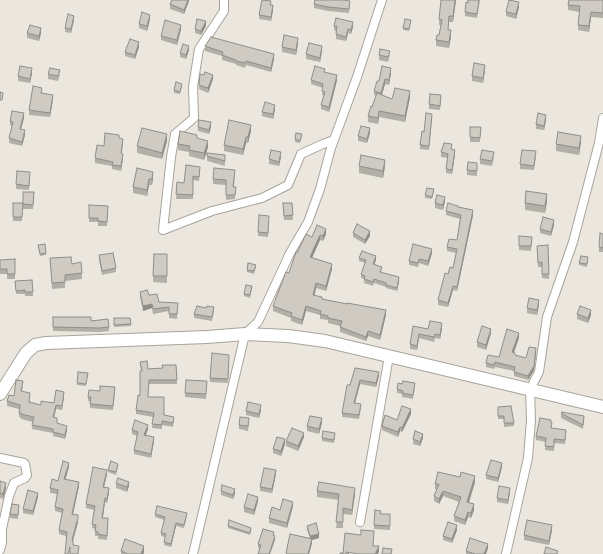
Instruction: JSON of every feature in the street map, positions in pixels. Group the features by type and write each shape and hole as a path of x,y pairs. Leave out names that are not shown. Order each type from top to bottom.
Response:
{"street":[{"path":"224,0 224,11 199,49 193,87 194,118 175,134 163,230 212,211 262,198 288,185 301,154 334,140"},
{"path":"194,554 245,334 258,322 290,253 308,222 320,189 334,140 357,77 382,0"},
{"path":"506,554 528,458 531,420 530,389 539,372 547,317 573,242 599,143 603,118"},
{"path":"0,394 26,353 35,345 46,343 207,337 245,334 288,336 325,341 603,407"},
{"path":"360,522 390,356"},
{"path":"0,458 24,463 27,475 14,483 9,496 2,529 2,543 0,550"}],"building":[{"path":"172,0 188,0 184,10 170,4"},
{"path":"262,0 271,1 270,5 273,5 271,17 259,15"},
{"path":"315,0 350,1 349,9 314,4"},
{"path":"441,0 455,0 453,16 449,16 448,30 451,30 449,42 436,40 437,35 439,35 442,20 439,19"},
{"path":"468,0 479,0 477,14 465,12 466,2 468,3"},
{"path":"509,0 519,2 516,14 506,12"},
{"path":"569,0 603,0 603,13 591,12 589,26 578,25 580,6 568,5"},
{"path":"142,12 150,15 147,26 139,24"},
{"path":"68,14 74,16 71,29 65,28"},
{"path":"336,18 353,22 351,30 348,29 346,37 336,34 337,26 334,26"},
{"path":"197,19 206,21 201,31 195,29"},
{"path":"405,19 411,20 409,29 403,28"},
{"path":"165,20 181,25 177,40 161,36"},
{"path":"30,25 41,28 39,36 27,33"},
{"path":"284,35 298,38 296,50 282,47"},
{"path":"211,37 274,54 271,68 246,61 245,63 236,61 222,55 223,52 205,46"},
{"path":"130,39 139,42 135,55 125,52"},
{"path":"309,43 322,46 320,58 306,54"},
{"path":"183,44 189,46 186,55 180,53"},
{"path":"380,49 390,51 388,57 379,55"},
{"path":"474,63 485,65 483,78 472,76"},
{"path":"20,66 32,68 30,79 18,76"},
{"path":"315,66 325,69 324,72 337,75 329,107 321,105 325,92 322,91 323,84 311,80"},
{"path":"382,66 391,68 389,80 385,79 381,93 374,91 377,81 379,81"},
{"path":"50,68 60,70 58,76 48,74"},
{"path":"205,72 213,75 208,88 199,85 200,74 204,75"},
{"path":"176,82 182,84 180,92 174,90"},
{"path":"33,86 42,88 41,93 53,95 50,113 29,110"},
{"path":"395,88 410,91 405,116 379,111 378,118 368,116 377,93 392,99"},
{"path":"0,92 3,93 2,100 0,100"},
{"path":"430,94 441,95 440,106 429,104"},
{"path":"265,102 275,105 273,114 262,112"},
{"path":"12,111 24,113 20,129 25,130 22,142 9,138 13,122 10,121"},
{"path":"426,113 432,114 429,146 420,145 422,131 424,132"},
{"path":"538,113 546,115 544,126 536,124"},
{"path":"199,120 211,122 209,130 198,127"},
{"path":"229,120 251,125 243,149 224,145"},
{"path":"361,126 370,128 367,139 358,136"},
{"path":"470,127 481,127 480,138 470,137"},
{"path":"142,128 167,134 162,153 137,146"},
{"path":"180,131 197,135 197,138 208,141 204,153 189,150 190,146 178,144"},
{"path":"558,132 581,136 579,148 556,144"},
{"path":"105,133 119,135 119,138 123,139 121,166 112,165 113,162 95,158 97,145 104,146"},
{"path":"296,133 302,134 300,141 295,139"},
{"path":"444,143 452,144 451,149 455,150 452,170 446,169 448,154 441,152"},
{"path":"271,150 281,152 279,162 269,159"},
{"path":"482,150 494,152 492,161 480,159"},
{"path":"522,150 536,151 534,166 520,164"},
{"path":"207,153 225,155 225,161 207,156"},
{"path":"361,155 385,160 383,171 359,166"},
{"path":"468,162 477,163 477,171 467,170"},
{"path":"186,165 200,167 199,177 193,176 193,195 176,194 177,182 184,183"},
{"path":"137,168 153,172 152,179 149,179 147,190 133,187"},
{"path":"214,168 235,170 233,187 236,187 235,195 226,195 226,180 213,179"},
{"path":"17,171 30,172 29,186 16,184"},
{"path":"427,188 434,189 432,197 425,195"},
{"path":"526,191 547,194 545,206 525,203"},
{"path":"23,192 34,192 33,205 23,204"},
{"path":"437,195 445,197 443,205 435,203"},
{"path":"13,203 23,203 22,217 13,217"},
{"path":"283,203 292,203 293,215 284,216"},
{"path":"448,203 473,210 457,287 453,286 448,303 438,300 445,273 448,274 450,267 453,268 457,249 447,247 449,239 457,240 461,215 446,211"},
{"path":"89,205 108,206 107,222 98,221 98,218 89,218"},
{"path":"259,215 269,216 268,233 258,232"},
{"path":"543,217 554,220 551,232 540,229"},
{"path":"357,224 370,231 365,240 353,233"},
{"path":"317,225 326,229 323,236 320,235 310,257 332,264 326,286 316,283 313,295 322,297 322,299 386,310 380,335 368,331 366,337 340,327 342,321 328,318 328,316 320,314 321,311 306,306 302,320 291,316 292,313 273,306 286,272 289,273 296,252 297,253 306,234 312,237"},
{"path":"600,233 603,234 603,248 599,247"},
{"path":"519,236 532,237 531,246 519,246"},
{"path":"45,244 46,253 40,254 38,245"},
{"path":"413,244 432,249 428,261 419,259 418,263 409,261"},
{"path":"548,245 549,274 542,274 542,262 538,263 537,246"},
{"path":"362,251 376,256 373,264 382,267 380,272 399,277 397,288 386,285 386,283 374,279 373,282 364,279 365,276 361,274 366,260 359,258"},
{"path":"113,253 116,268 102,271 99,255"},
{"path":"154,254 167,254 167,276 153,276"},
{"path":"581,256 588,257 587,264 579,263"},
{"path":"71,257 72,264 81,262 82,273 65,275 65,282 52,283 50,258"},
{"path":"15,259 15,274 7,274 7,269 0,269 0,260"},
{"path":"248,263 256,265 254,271 247,270"},
{"path":"32,280 33,292 25,292 25,290 16,291 15,281"},
{"path":"246,285 252,286 250,295 244,294"},
{"path":"147,290 149,295 157,294 159,302 178,303 177,314 169,314 169,307 153,309 152,304 143,306 140,292"},
{"path":"529,298 539,300 537,310 527,308"},
{"path":"197,306 206,308 207,306 214,307 212,317 194,314"},
{"path":"580,306 591,310 588,318 577,314"},
{"path":"53,317 91,317 91,321 108,319 109,327 53,327"},
{"path":"114,318 130,318 131,324 114,325"},
{"path":"430,321 442,323 440,335 435,334 434,337 419,334 417,346 410,344 413,326 428,329"},
{"path":"482,326 491,329 486,345 477,342"},
{"path":"507,329 519,333 512,352 515,353 515,355 526,358 529,347 536,348 534,366 528,376 514,372 515,367 495,362 494,365 486,363 488,355 499,357"},
{"path":"212,353 229,355 228,379 210,378"},
{"path":"147,361 148,369 163,368 162,365 176,365 177,380 149,380 148,397 164,397 164,415 174,417 173,423 162,421 162,425 152,424 154,413 136,410 138,395 140,396 140,371 142,371 140,362"},
{"path":"355,368 379,372 376,383 360,380 354,403 361,404 359,415 342,413 347,385 350,385"},
{"path":"78,372 88,373 86,384 77,383"},
{"path":"16,380 23,381 21,391 30,393 29,402 41,405 41,401 54,403 56,390 64,392 62,406 56,405 53,417 57,418 57,423 67,426 65,435 53,432 53,429 32,425 34,417 19,413 20,405 7,401 9,395 14,396"},
{"path":"186,380 207,381 206,394 185,393"},
{"path":"403,381 415,383 413,395 402,393 403,391 397,389 398,383 402,384"},
{"path":"100,386 115,387 113,406 90,404 91,397 88,397 89,390 100,391"},
{"path":"248,402 261,405 259,414 246,411"},
{"path":"402,406 411,409 402,428 400,427 398,432 382,426 385,415 397,420"},
{"path":"511,406 514,423 504,423 504,416 498,416 498,407"},
{"path":"561,413 584,416 583,425"},
{"path":"310,416 322,418 319,429 307,426"},
{"path":"240,417 249,418 248,426 239,425"},
{"path":"540,418 551,420 551,428 566,430 565,440 554,439 554,447 545,446 546,438 536,436"},
{"path":"135,420 148,425 144,435 154,437 151,454 134,450 138,432 132,430"},
{"path":"292,428 304,433 298,446 286,441"},
{"path":"323,431 335,433 334,440 322,438"},
{"path":"415,431 423,434 420,442 413,439"},
{"path":"277,437 285,439 281,451 273,449"},
{"path":"491,460 502,463 498,478 486,475"},
{"path":"63,461 69,463 64,479 79,482 72,514 78,515 72,540 73,545 79,546 78,554 70,554 70,547 68,554 65,554 67,532 59,530 63,509 55,507 58,490 50,488 52,479 58,481"},
{"path":"111,461 118,464 116,472 108,470"},
{"path":"93,467 107,470 103,487 109,488 107,499 105,498 102,518 108,518 107,536 98,534 98,532 95,531 96,525 92,524 95,506 86,504"},
{"path":"264,468 276,470 272,489 260,487"},
{"path":"438,472 460,477 461,472 475,476 467,502 474,504 471,513 468,512 465,520 454,516 461,497 443,491 439,499 434,496 439,484 435,484"},
{"path":"118,478 129,482 127,487 116,483"},
{"path":"0,481 6,483 3,494 0,493"},
{"path":"319,482 355,488 352,510 343,508 343,522 336,522 339,494 317,491"},
{"path":"222,485 235,489 233,495 221,491"},
{"path":"499,486 510,488 508,500 497,498"},
{"path":"28,490 38,493 33,511 23,509"},
{"path":"248,494 258,497 254,510 244,507"},
{"path":"283,499 293,502 287,523 269,518 272,507 280,510"},
{"path":"12,504 19,505 18,515 10,514"},
{"path":"157,506 187,513 184,525 176,523 171,544 164,542 166,534 161,533 165,517 155,514"},
{"path":"375,510 381,511 380,514 390,514 390,526 374,525"},
{"path":"229,520 251,528 250,533 228,526"},
{"path":"527,520 552,525 549,541 524,535"},
{"path":"448,522 457,525 452,539 443,536"},
{"path":"316,523 319,534 310,536 307,526"},
{"path":"263,529 274,532 273,535 275,536 269,554 258,554 261,545 258,544"},
{"path":"361,530 374,531 373,546 379,546 375,554 346,552 349,554 340,554 343,553 345,533 361,535"},
{"path":"290,534 312,539 308,554 286,553"},
{"path":"470,538 488,544 484,554 475,554 466,551"},
{"path":"125,539 144,546 141,554 128,554 121,551"},
{"path":"546,547 558,551 557,554 544,554"},
{"path":"383,548 392,549 391,554 382,554"}]}
